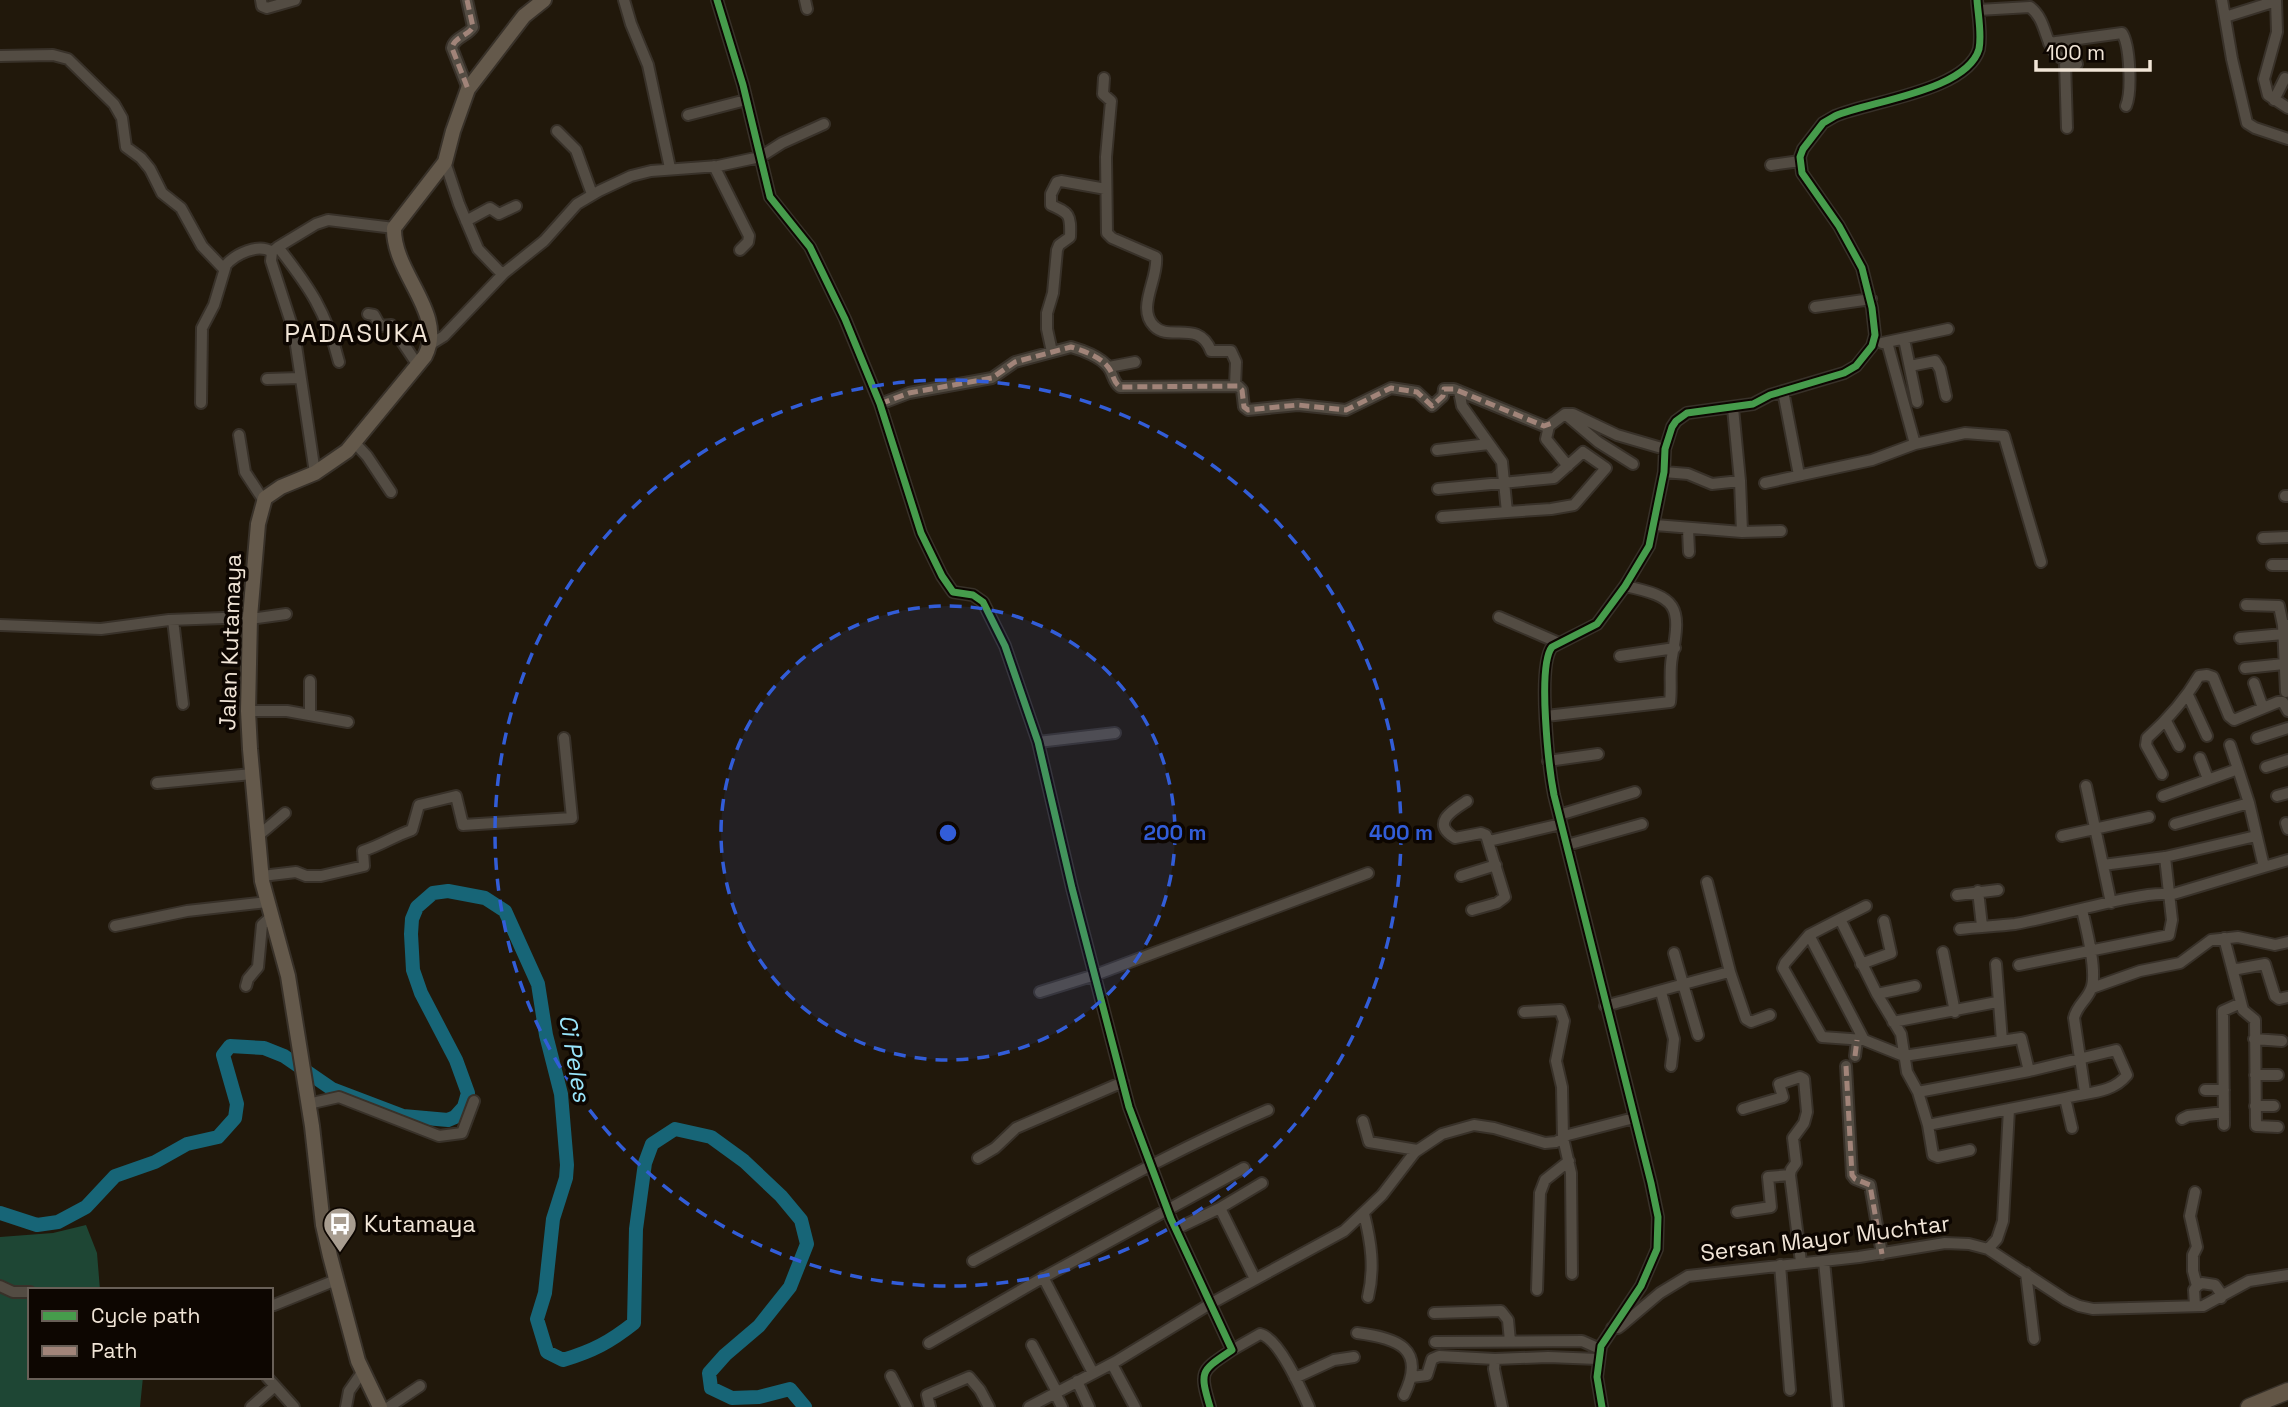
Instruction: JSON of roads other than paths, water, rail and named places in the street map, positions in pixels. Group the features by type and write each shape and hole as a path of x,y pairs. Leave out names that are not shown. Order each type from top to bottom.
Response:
{"highway":[{"path":"2249,1407 2288,1391"}],"main road":[{"path":"264,501 281,487 335,462 355,443 431,344 432,327 398,258 394,228 445,162 468,89 524,16 544,0"},
{"name":"Jalan Kutamaya","path":"264,501 258,524 250,618 248,711 261,876 288,976 323,1225 363,1371 380,1407"}],"street":[{"path":"261,0 262,6 267,8 295,0"},
{"path":"467,0 473,27 455,41 452,48 468,89"},
{"path":"624,0 648,65 670,168"},
{"path":"717,0 746,100 769,197 804,239 845,319 880,404 921,533 942,576 953,592 973,595 983,602 1005,646 1038,742 1129,1107 1168,1210 1232,1350"},
{"path":"2222,0 2247,123 2288,139"},
{"path":"2225,17 2276,0 2277,32 2264,79 2268,95 2288,108"},
{"path":"1602,1407 1597,1377 1599,1354 1612,1328 1641,1286 1657,1249 1658,1217 1548,761 1548,652 1559,643 1597,624 1625,586 1649,546 1664,472 1665,449 1672,426 1687,413 1753,404 1783,391 1844,373 1856,366 1872,345 1875,335 1871,299 1862,268 1839,226 1801,173 1803,149 1823,123 1835,116 1941,84 1964,69 1978,53 1978,5 2030,6 2037,13 2056,54 2065,62 2077,64"},
{"path":"2049,43 2122,33 2126,39 2128,60 2129,88 2126,106"},
{"path":"0,56 60,56 75,64 118,110 127,148 150,169 165,197 182,209 202,246 222,267 226,265"},
{"path":"2065,62 2067,128"},
{"path":"1104,78 1103,94 1111,101 1106,189 1109,235 1156,257 1147,311 1149,320 1159,331 1193,333 1200,336 1211,351 1231,351 1236,362 1235,386"},
{"path":"2274,100 2285,78"},
{"path":"688,115 746,100"},
{"path":"431,344 444,336 502,274 544,240 577,204 592,194 631,176 670,168 714,166 760,157 782,143 824,124"},
{"path":"557,131 576,150 592,194"},
{"path":"1771,165 1800,161"},
{"path":"445,162 478,249 502,274"},
{"path":"714,166 749,236 748,242 740,250"},
{"path":"1052,352 1047,313 1054,293 1057,250 1059,245 1070,237 1071,229 1064,209 1051,205 1051,194 1057,182 1061,181 1106,189"},
{"path":"466,221 490,208 499,214 516,206"},
{"path":"315,473 294,332 271,261 275,250 316,223 328,220 394,228"},
{"path":"201,403 202,328 214,305 226,265 233,257 242,253 261,249 275,250 308,285 322,310 339,362"},
{"path":"1815,307 1871,299"},
{"path":"368,314 374,315 380,326 392,326 417,364"},
{"path":"1872,345 1948,329"},
{"path":"1903,339 1917,402"},
{"path":"1888,342 1914,444"},
{"path":"880,404 909,393 992,378 1015,362 1071,347 1080,349 1109,367 1120,387 1235,386 1241,388 1244,407 1248,410 1298,405 1346,410 1391,387 1417,392 1432,405 1443,396 1444,389 1459,391 1552,424"},
{"path":"1910,366 1935,361 1940,369 1946,396"},
{"path":"1109,367 1135,362"},
{"path":"267,379 300,378"},
{"path":"1459,391 1462,406 1502,462 1507,512"},
{"path":"1783,391 1799,475"},
{"path":"1733,408 1742,532"},
{"path":"1565,414 1598,442 1633,464"},
{"path":"1568,466 1546,439 1552,424 1565,414 1573,414 1617,435 1665,449"},
{"path":"1765,483 1872,460 1914,444 1965,433 2004,436 2041,562"},
{"path":"239,435 246,472 264,501"},
{"path":"355,443 391,492"},
{"path":"1437,450 1489,444"},
{"path":"1438,489 1555,478 1583,452 1605,466 1606,471 1570,507 1442,517"},
{"path":"1664,472 1688,474 1712,484 1740,481"},
{"path":"1655,525 1742,532 1781,531"},
{"path":"1688,529 1689,552"},
{"path":"2263,538 2288,537"},
{"path":"2272,565 2288,565"},
{"path":"1546,716 1670,702 1671,662 1675,648 1674,607 1660,595 1625,586"},
{"path":"2246,606 2279,606 2285,628 2286,692"},
{"path":"0,625 101,629 173,620 286,614"},
{"path":"1499,617 1559,643"},
{"path":"173,620 183,704"},
{"path":"2240,638 2285,628"},
{"path":"1620,656 1675,648"},
{"path":"2245,668 2284,664"},
{"path":"2162,774 2146,745 2147,738 2188,695 2199,676 2213,677 2229,716 2234,720 2283,702 2288,711"},
{"path":"310,681 310,715"},
{"path":"2254,683 2263,708"},
{"path":"2188,695 2207,736"},
{"path":"248,711 287,710 348,722"},
{"path":"2166,721 2179,746"},
{"path":"2257,738 2288,728"},
{"path":"1038,742 1115,733"},
{"path":"261,876 296,872 306,876 321,876 364,866 363,850 385,844 391,836 412,830 419,805 456,796 463,825 572,818 564,738"},
{"path":"2230,745 2249,803 2264,867"},
{"path":"1548,761 1598,754"},
{"path":"2200,758 2208,779"},
{"path":"2266,768 2288,760"},
{"path":"2163,796 2238,769"},
{"path":"158,783 252,774"},
{"path":"2086,786 2111,903"},
{"path":"1489,841 1635,792"},
{"path":"1467,802 1446,815 1444,820 1448,833 1460,838 1483,833 1489,841 1505,899 1497,904 1472,910"},
{"path":"2175,824 2249,803"},
{"path":"258,836 285,813"},
{"path":"2062,836 2149,817"},
{"path":"1567,845 1642,824"},
{"path":"2104,865 2165,857 2256,836"},
{"path":"2019,965 2169,935 2172,920 2165,857"},
{"path":"1960,929 2015,924 2111,903 2165,893 2170,895 2288,860"},
{"path":"1461,876 1496,865"},
{"path":"1040,992 1096,975 1368,873"},
{"path":"1707,882 1730,972 1746,1019 1751,1022 1770,1015"},
{"path":"1957,895 1998,890"},
{"path":"1978,891 1982,926"},
{"path":"1866,906 1809,935 1785,962 1784,970 1822,1037 1904,1056 2022,1040 2029,1071"},
{"path":"115,926 187,911 269,909 262,925 258,967 246,986"},
{"path":"2082,910 2091,949 2092,988 2075,1013 2078,1059 2085,1092"},
{"path":"1840,919 1861,964 1902,1037 1910,1081 1918,1092 1928,1125 1933,1156 1970,1150"},
{"path":"1861,964 1892,953 1884,921"},
{"path":"1809,935 1858,1047"},
{"path":"2092,988 2140,971 2180,963 2203,944 2224,937 2238,937 2275,945 2288,942"},
{"path":"2224,937 2243,1010 2255,1020 2256,1126 2278,1127"},
{"path":"1944,952 1955,1012"},
{"path":"1674,954 1698,1035"},
{"path":"1996,964 2002,1041"},
{"path":"2232,968 2265,964 2275,996 2279,999 2288,997"},
{"path":"1605,1006 1730,972"},
{"path":"1877,994 1916,986"},
{"path":"1661,992 1674,1039 1671,1066"},
{"path":"1893,1022 1997,1002"},
{"path":"2224,1125 2223,1011 2241,1003"},
{"path":"1524,1012 1560,1010 1564,1021 1556,1061 1562,1087 1563,1138 1569,1161 1573,1207 1572,1273"},
{"path":"2254,1039 2281,1041"},
{"path":"1918,1092 2029,1071 2116,1050 2126,1071 2124,1079 2107,1090 2085,1092 1928,1125"},
{"path":"1846,1066 1852,1175 1870,1185 1882,1254"},
{"path":"2255,1075 2278,1074"},
{"path":"1743,1109 1783,1097 1779,1084 1800,1077 1804,1079 1807,1112 1804,1123 1793,1138 1796,1161 1790,1175 1797,1213 1801,1262"},
{"path":"978,1158 1002,1142 1008,1133 1016,1128 1124,1082"},
{"path":"2205,1090 2224,1090"},
{"path":"308,1104 339,1097 439,1136 462,1133 474,1101"},
{"path":"2066,1098 2072,1128"},
{"path":"2255,1106 2274,1106"},
{"path":"973,1261 1150,1164 1217,1131 1268,1110"},
{"path":"1988,1249 1997,1239 2003,1221 2009,1110"},
{"path":"2182,1119 2188,1115 2224,1112"},
{"path":"1029,1407 1112,1364 1210,1304 1344,1231 1382,1195 1417,1150 1442,1134 1474,1125 1545,1143 1634,1118"},
{"path":"1363,1121 1369,1142 1417,1150"},
{"path":"1537,1290 1540,1193 1545,1180 1569,1161"},
{"path":"929,1343 1043,1277 1244,1168"},
{"path":"1737,1212 1771,1207 1768,1177 1790,1175"},
{"path":"1176,1228 1220,1208 1262,1183"},
{"path":"2194,1192 2190,1216 2197,1247 2193,1255 2197,1286"},
{"path":"1220,1208 1255,1279"},
{"path":"1364,1214 1372,1254 1372,1282 1368,1297"},
{"name":"Sersan Mayor Muchtar","path":"1612,1328 1622,1325 1660,1293 1688,1276 1882,1254 1945,1243 1969,1244 1988,1249 2066,1300 2094,1309 2203,1306 2249,1281 2288,1275"},
{"path":"1824,1261 1838,1407"},
{"path":"1780,1265 1790,1390"},
{"path":"2026,1273 2034,1339"},
{"path":"1043,1277 1093,1373"},
{"path":"274,1305 336,1280"},
{"path":"2195,1306 2194,1290 2202,1283 2215,1285 2221,1298"},
{"path":"0,1286 13,1292 28,1292"},
{"path":"1434,1313 1503,1312 1508,1320 1510,1341"},
{"path":"1357,1333 1398,1342 1411,1360 1412,1377 1404,1395"},
{"path":"1210,1407 1202,1382 1203,1374 1214,1362 1232,1350 1264,1334 1273,1343 1295,1378 1309,1407"},
{"path":"1435,1342 1582,1341 1599,1354"},
{"path":"1032,1345 1062,1407"},
{"path":"1412,1377 1427,1375 1432,1359 1438,1356 1495,1359 1599,1354"},
{"path":"1295,1378 1334,1360 1354,1357"},
{"path":"1495,1359 1494,1369 1503,1407"},
{"path":"1112,1364 1135,1407"},
{"path":"346,1407 349,1391 363,1371"},
{"path":"891,1376 907,1407"},
{"path":"930,1407 927,1395 970,1377 989,1407"},
{"path":"1077,1381 1089,1407"},
{"path":"251,1407 271,1382 294,1407"},
{"path":"390,1407 420,1386"}],"waterway":[{"name":"Ci Peles","path":"0,1213 37,1225 58,1222 86,1207 115,1176 155,1162 187,1144 218,1137 235,1118 237,1104 223,1055 230,1046 264,1048 284,1056 332,1089 403,1116 448,1120 455,1117 464,1107 468,1093 456,1060 421,993 413,970 412,919 417,907 433,893 448,891 485,898 505,911 538,984 546,1035 561,1094 566,1178 553,1219 545,1293 537,1319 547,1352 563,1360 574,1357 617,1336 634,1323 636,1229 645,1163 652,1144 675,1129 711,1137 744,1161 781,1196 801,1220 807,1244 790,1287 759,1326 725,1355 709,1373 711,1388 732,1398 759,1397 790,1389 805,1407"}],"place":[{"name":"Kutamaya","path":"340,1254"}],"district":[{"name":"PADASUKA","path":"357,333"}]}
